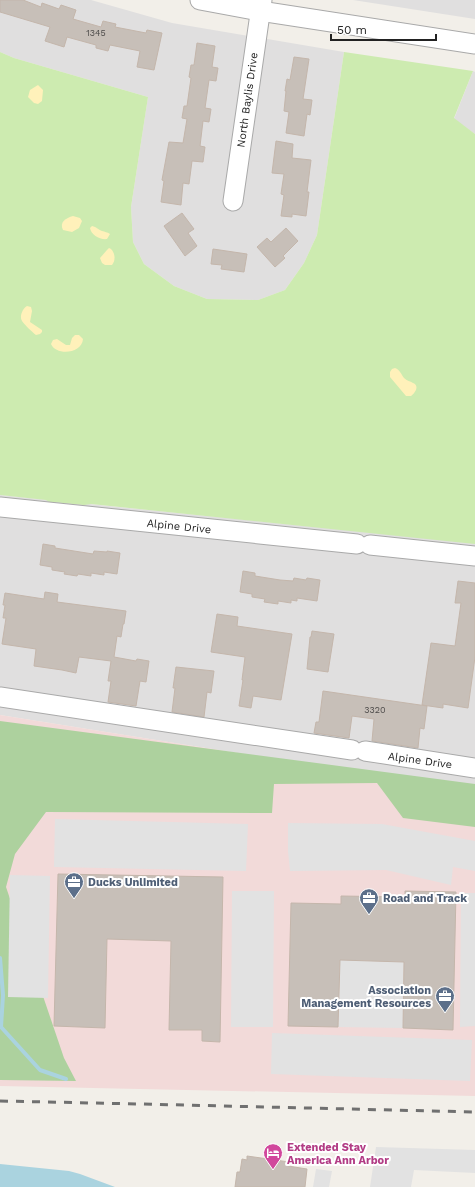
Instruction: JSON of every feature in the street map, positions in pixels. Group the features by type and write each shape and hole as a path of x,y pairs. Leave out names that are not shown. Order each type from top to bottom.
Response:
{"street":[{"path":"200,0 261,5 475,44"},
{"name":"North Baylis Drive","path":"233,201 261,5"},
{"name":"Alpine Drive","path":"0,507 475,556"},
{"name":"Alpine Drive","path":"0,697 475,768"}],"shaded area":[{"path":"0,0 91,0 172,23 344,52 317,235 304,263 285,290 258,300 207,299 174,286 144,264 133,242 131,207 148,97 14,58 0,52"},
{"path":"353,0 475,0 475,19"},
{"path":"473,71 475,72 475,134 454,119"},
{"path":"0,495 475,543 475,791 0,715"},
{"path":"0,715 475,791 475,1096 0,1086"},
{"path":"55,819 248,824 246,871 54,867"},
{"path":"288,823 382,824 475,841 475,871 453,867 451,885 386,870 290,871"},
{"path":"10,875 50,876 48,998 8,997"},
{"path":"232,891 274,891 273,1027 231,1027"},
{"path":"461,893 475,893 475,1026 460,1027"},
{"path":"340,960 404,962 403,1028 338,1027"},
{"path":"272,1033 472,1040 470,1081 271,1074"},
{"path":"376,1147 475,1150 475,1173 414,1170 411,1187 370,1187"},
{"path":"316,1169 332,1171 329,1187 313,1187"}],"green space":[{"path":"0,52 14,58 148,97 131,207 133,242 144,264 174,286 207,299 258,300 285,290 304,263 317,235 344,52 473,71 454,118 475,134 475,544 91,504 84,505 49,502 46,500 0,495"},
{"path":"0,721 475,784 475,827 403,818 377,783 274,784 272,813 46,812 15,854 6,887 64,1058 76,1081 0,1080"}],"sand":[{"path":"38,85 43,90 42,101 38,104 34,103 28,97 30,90"},
{"path":"73,216 80,218 82,221 79,228 72,232 63,230 63,223 66,219"},
{"path":"92,226 110,234 107,239 102,239 94,235 90,228"},
{"path":"109,248 113,252 114,261 112,265 105,265 102,263 100,258"},
{"path":"27,306 31,307 32,311 30,322 42,330 40,334 36,335 22,321 22,312"},
{"path":"75,335 79,335 83,339 82,344 74,350 63,352 54,348 51,344 53,340 57,339 66,345 70,345 72,338"},
{"path":"395,368 405,379 415,384 415,391 411,396 406,396 390,377 390,372"}],"water":[{"path":"0,1164 69,1171 115,1187 0,1187"}],"building":[{"path":"0,0 23,0 41,7 42,3 59,9 61,5 76,10 73,19 101,27 103,21 116,24 115,27 146,33 147,30 162,33 154,70 137,67 140,51 110,45 108,51 96,48 96,45 67,37 64,47 45,41 50,27 0,12"},
{"path":"197,43 215,46 212,67 218,68 216,81 209,80 205,108 211,109 209,122 203,121 200,146 205,147 203,162 192,161 189,184 183,183 181,205 161,202 164,181 162,180 169,142 183,143 187,119 182,118 184,106 187,106 191,78 189,77 191,65 194,65"},
{"path":"294,57 309,59 303,99 312,100 310,115 307,114 304,136 286,133 289,112 284,111 285,91 287,79 290,80"},
{"path":"276,141 293,144 292,158 311,160 306,216 292,214 292,217 281,216 284,195 281,194 284,174 272,173"},
{"path":"182,213 194,229 188,233 197,246 185,256 164,226"},
{"path":"286,228 298,241 283,256 285,258 275,267 257,247 267,238 271,242"},
{"path":"213,249 247,254 244,272 221,269 222,265 211,264"},
{"path":"43,544 55,546 55,548 93,554 94,551 120,553 117,574 104,572 104,575 91,573 91,576 78,574 77,576 52,570 52,567 40,565"},
{"path":"243,571 255,573 255,576 280,580 293,581 294,578 306,580 307,578 320,580 317,601 297,598 297,601 291,600 291,603 278,601 278,604 264,602 265,599 252,597 252,594 240,592"},
{"path":"458,581 475,583 475,657 468,708 443,704 443,708 422,705 431,643 455,646 461,603 455,603"},
{"path":"45,592 58,594 57,602 126,611 121,637 117,636 114,657 136,661 137,659 149,661 146,682 140,681 136,706 108,702 111,681 108,681 111,661 79,657 76,673 34,666 36,649 2,644 6,618 3,618 5,593 44,599"},
{"path":"217,614 238,617 237,626 292,634 281,700 253,696 251,708 239,706 245,657 211,652"},
{"path":"312,631 334,634 328,672 307,669 310,637"},
{"path":"176,667 214,671 211,693 207,692 204,717 172,712"},
{"path":"323,691 427,706 424,729 420,728 418,748 372,741 374,719 352,716 349,738 314,733 316,722 319,722"},
{"path":"58,874 223,877 220,1042 202,1041 202,1030 169,1030 171,941 107,939 105,1028 54,1026"},
{"path":"405,891 456,892 453,1030 403,1028 404,962 340,960 338,1027 288,1026 291,903 341,904 341,896 405,897"},
{"name":"Extended Stay America Ann Arbor","path":"247,1156 289,1162 288,1166 307,1169 305,1187 235,1187 237,1172 240,1172 242,1159 247,1160"}],"waterway":[{"path":"0,958 3,995 1,1027 40,1070 66,1079"}],"railway":[{"path":"0,1101 475,1112"}],"place":[{"name":"Ducks Unlimited","path":"74,899"},
{"name":"Road and Track","path":"369,915"},
{"name":"Association Management Resources","path":"445,1013"},
{"name":"Extended Stay America Ann Arbor","path":"273,1170"}]}
